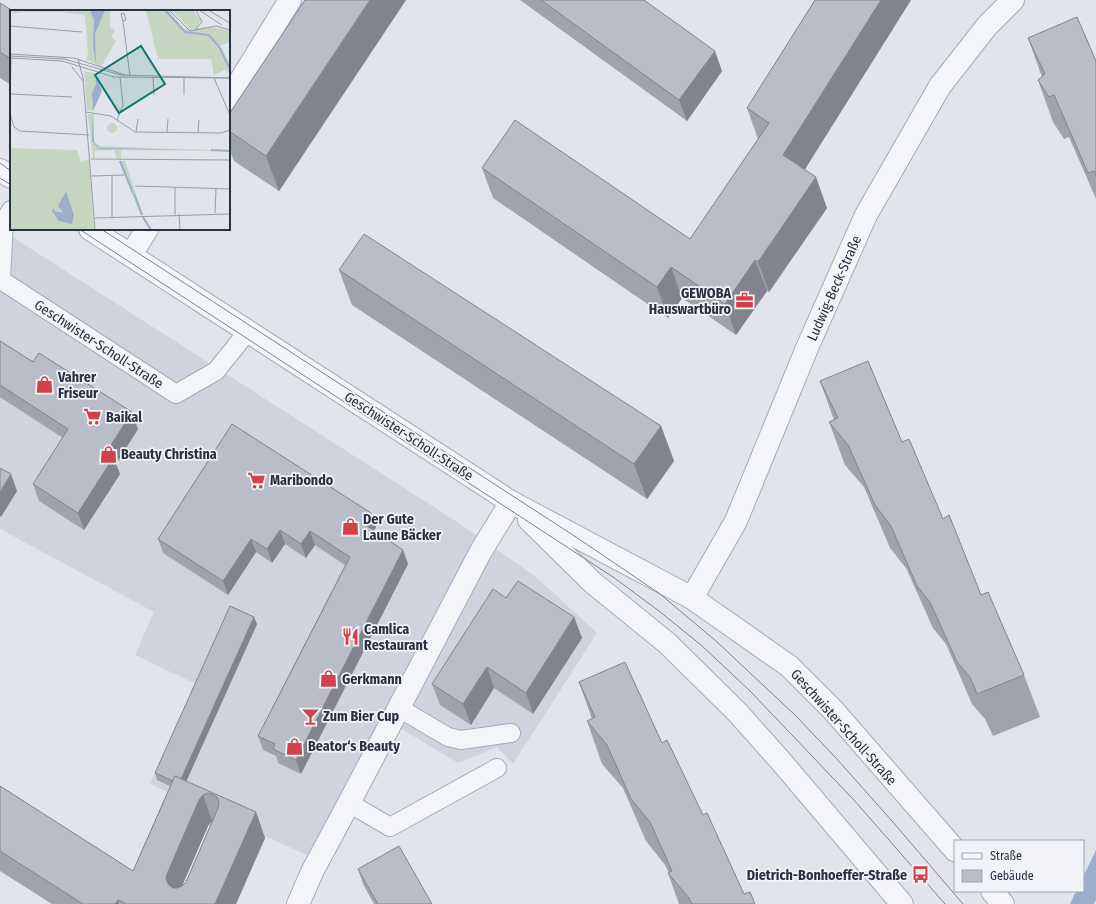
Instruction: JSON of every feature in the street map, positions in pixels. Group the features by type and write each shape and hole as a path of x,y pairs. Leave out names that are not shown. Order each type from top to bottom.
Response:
{"street":[{"path":"230,97 290,0"},
{"name":"Ludwig-Beck-Straße","path":"692,598 736,521 807,348 866,215 940,86 987,26 1014,0"},
{"path":"0,170 10,176"},
{"name":"Geschwister-Scholl-Straße","path":"92,230 511,502 692,598 789,666 832,710 954,849"},
{"path":"131,256 146,230"},
{"path":"298,904 313,870 481,551 511,502"},
{"name":"Geschwister-Scholl-Straße","path":"511,502 592,582 667,643 738,713 902,904"},
{"path":"993,892 1003,904"}],"lane":[{"name":"Geschwister-Scholl-Straße","path":"10,212 4,221 1,280 176,394 216,371 248,331"},
{"path":"399,708 448,738 461,740 511,733"},
{"path":"349,803 390,827 497,768"}],"shaded area":[{"path":"0,229 448,516 535,576 597,633 513,764 497,747 458,763 388,721 318,860 150,784 196,684 135,655 154,612 0,529"}],"water":[{"path":"1096,850 1096,900 1094,904 1070,904 1076,892 1084,892 1084,875"}],"building":[{"path":"305,0 370,0 266,156 230,132 230,112"},
{"path":"541,0 644,0 715,51 679,100"},
{"path":"815,0 881,0 783,155 816,177 758,262 755,260 725,304 671,267 657,287 482,168 515,120 690,239 769,123 747,108"},
{"path":"0,3 11,10 10,10 10,58 0,52"},
{"path":"1077,17 1096,61 1096,176 1094,171 1088,173 1054,95 1049,97 1038,80 1045,74 1028,38"},
{"path":"364,234 661,426 634,464 339,270"},
{"path":"0,341 33,362 39,353 132,412 106,453 113,458 78,513 33,484 68,429 0,385"},
{"path":"868,361 902,442 909,439 943,519 949,515 981,595 988,592 1024,675 977,694 970,677 957,662 930,602 917,586 891,526 875,505 848,445 829,422 838,418 820,381"},
{"path":"232,424 371,513 364,524 403,550 296,760 273,749 275,744 258,736 350,557 310,531 301,544 280,530 267,549 251,539 223,581 158,539"},
{"path":"0,468 11,474 0,492"},
{"path":"518,581 574,617 526,693 487,667 463,704 432,684 493,589 506,598"},
{"path":"230,606 254,617 181,779 175,776 173,781 155,773"},
{"path":"625,662 662,743 667,740 703,815 707,813 744,894 750,892 755,904 692,904 689,898 668,873 672,871 650,822 631,799 607,745 587,721 595,717 579,682"},
{"path":"175,776 256,812 215,904 127,904 118,900 115,904 83,904 0,851 0,786 133,871","holes":["208,793 217,797 219,802 218,808 186,882 182,886 173,888 168,884 166,879 167,874 199,800 203,795"]},
{"path":"399,846 432,904 378,904 358,869"}],"tram line":[{"path":"0,163 10,170"},
{"path":"0,178 10,184"},
{"path":"81,230 613,577 659,611 701,645 750,691 853,799 945,904"},
{"path":"103,230 576,537 660,594 716,641 796,716 892,821 963,904"}],"place":[{"name":"GEWOBA Hauswartbüro","path":"744,301"},
{"name":"Vahrer Friseur","path":"45,385"},
{"name":"Baikal","path":"93,417"},
{"name":"Beauty Christina","path":"108,454"},
{"name":"Maribondo","path":"257,480"},
{"name":"Der Gute Laune Bäcker","path":"350,527"},
{"name":"Camlica Restaurant","path":"351,637"},
{"name":"Gerkmann","path":"329,679"},
{"name":"Zum Bier Cup","path":"310,716"},
{"name":"Beator‘s Beauty","path":"295,746"},
{"name":"Dietrich-Bonhoeffer-Straße","path":"920,875"}]}
